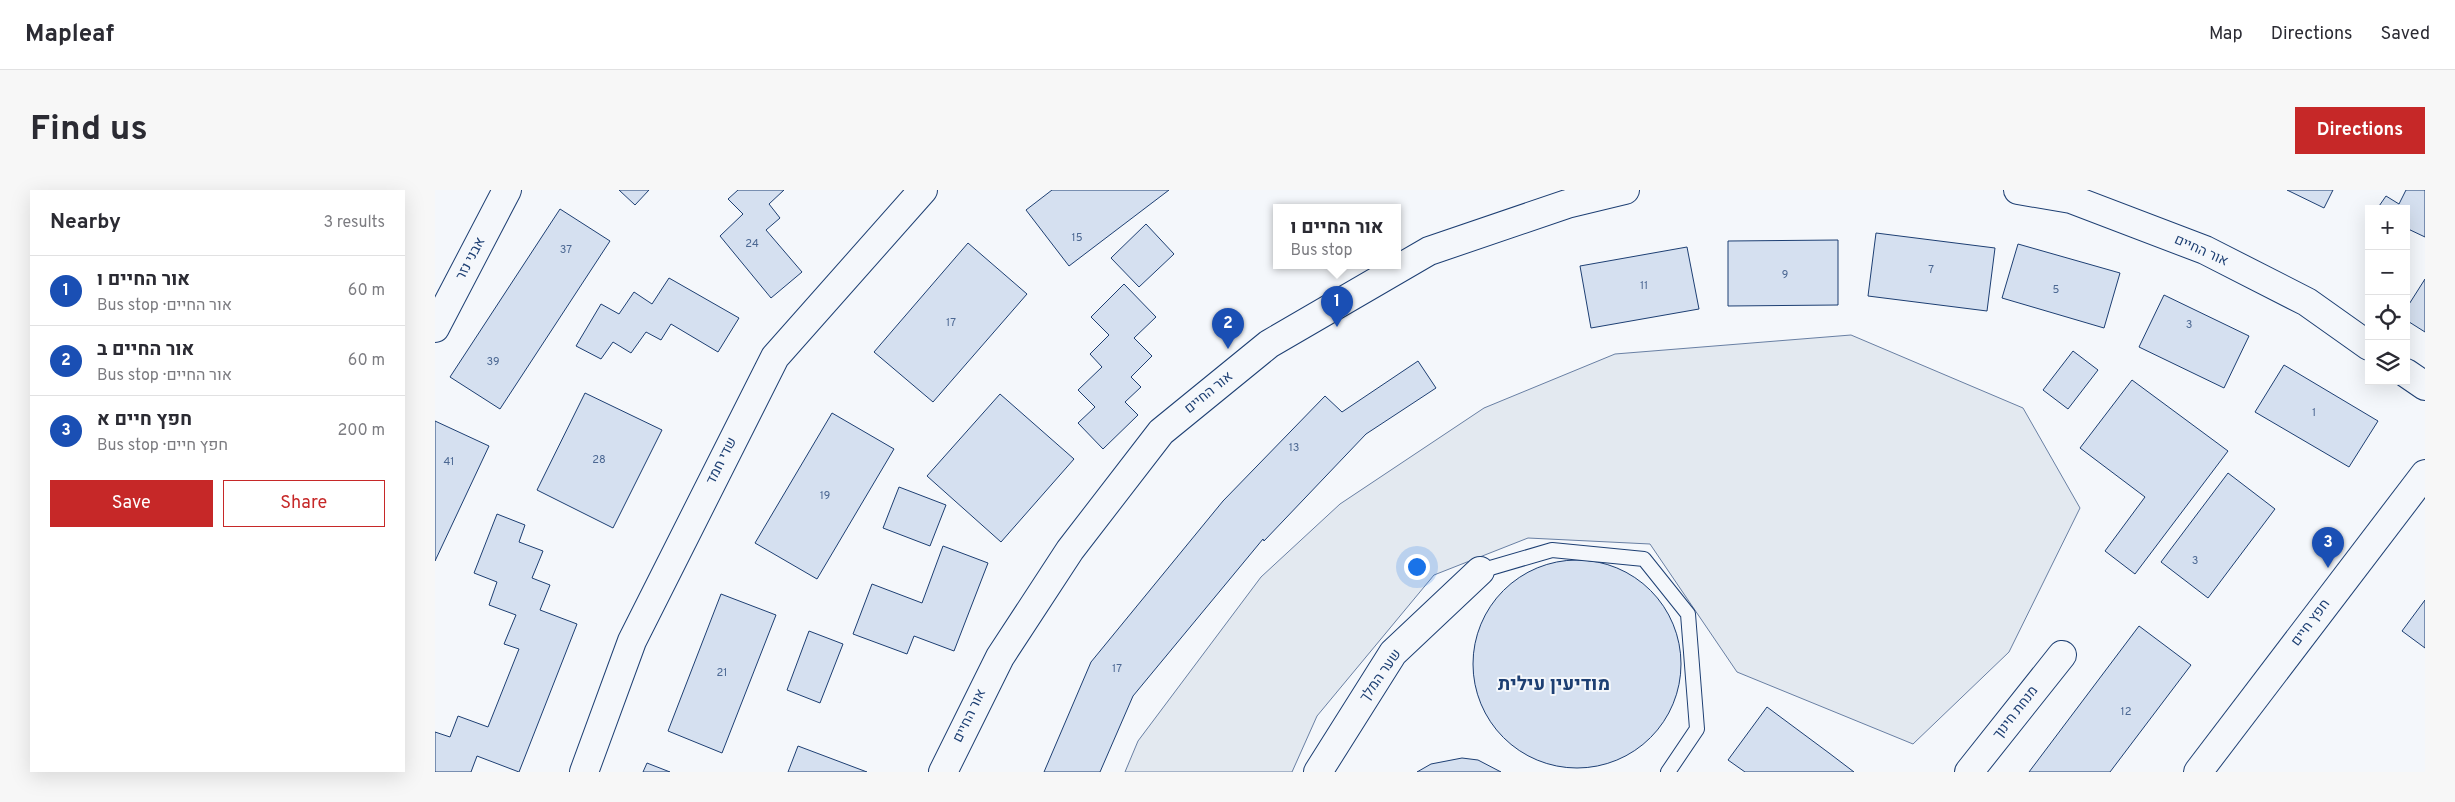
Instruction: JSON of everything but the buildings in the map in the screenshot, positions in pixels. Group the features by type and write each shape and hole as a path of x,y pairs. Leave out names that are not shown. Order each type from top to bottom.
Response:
{"street":[{"name":"אבני נזר","path":"435,328 507,190"},
{"name":"שדי חמד","path":"584,772 632,641 775,357 923,190"},
{"name":"אור החיים","path":"1401,267 1429,251 1567,204 1625,190"},
{"name":"אור החיים","path":"2018,190 2071,199 2205,250 2307,302 2365,343"},
{"name":"אור החיים","path":"943,772 1000,657 1070,550 1161,432 1269,344 1398,269"},
{"path":"2410,376 2425,386"},
{"name":"חפץ חיים","path":"2198,772 2425,474"},
{"name":"שער המלך","path":"1318,772 1393,653 1480,571"},
{"name":"מנחת חינוך","path":"1969,772 2062,655"}],"lane":[{"path":"1480,571 1552,550 1644,559 1688,614 1697,730 1668,772"}],"shaded area":[{"path":"1851,335 2023,408 2080,508 2009,652 1913,744 1737,672 1650,544 1528,538 1434,575 1317,716 1292,772 1125,772 1138,741 1261,577 1340,504 1484,408 1615,354"}],"place":[{"name":"אור החיים ו","path":"1337,327"},
{"name":"אור החיים ב","path":"1228,349"},
{"name":"חפץ חיים א","path":"2328,568"}],"district":[{"name":"מודיעין עילית","path":"1554,685"}]}
